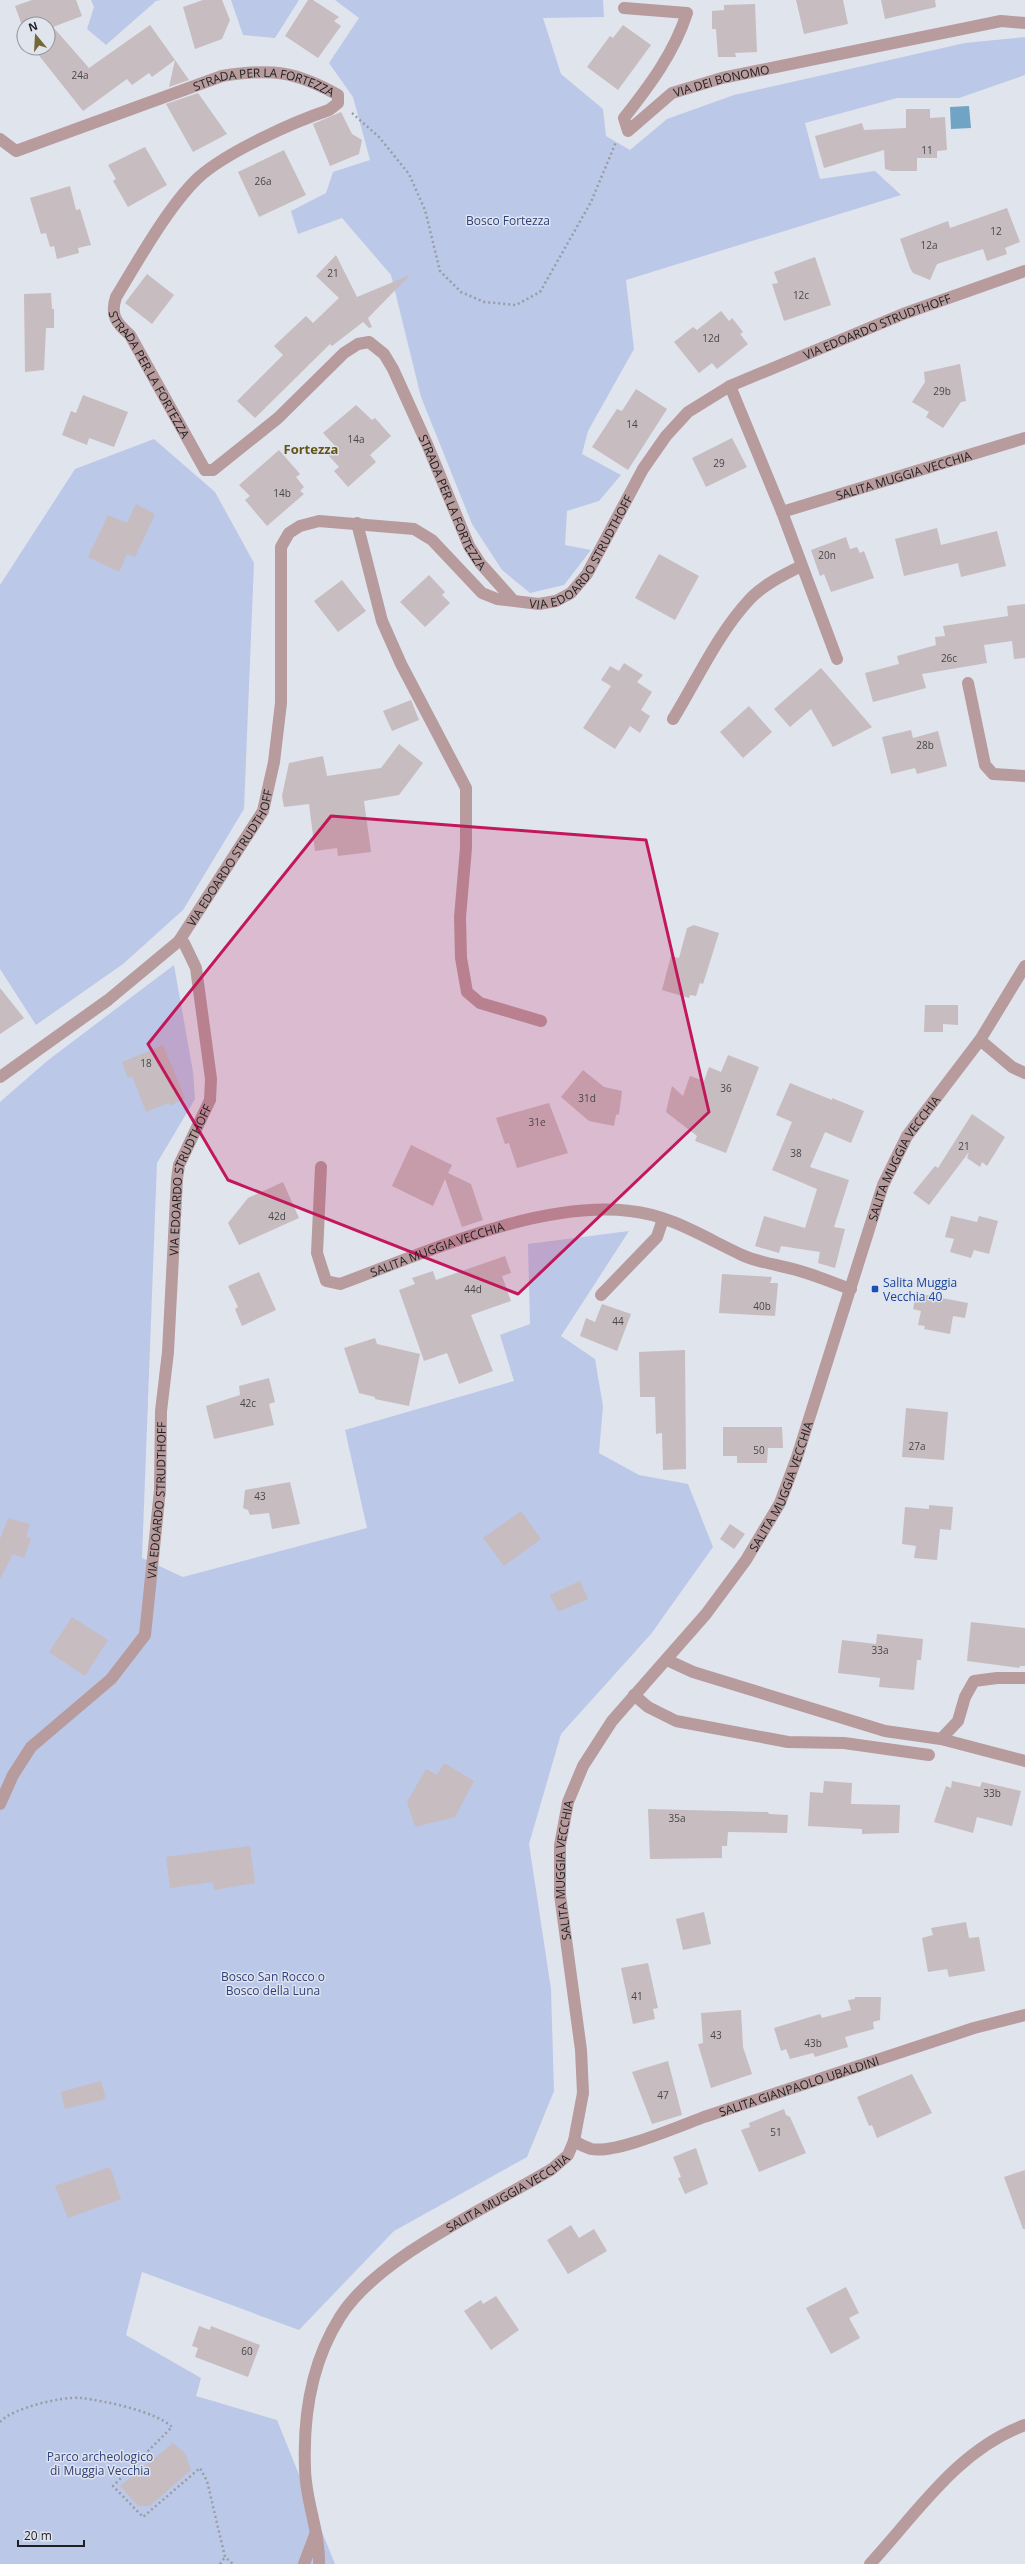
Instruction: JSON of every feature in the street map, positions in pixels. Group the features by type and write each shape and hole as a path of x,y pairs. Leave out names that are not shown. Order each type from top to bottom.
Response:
{"street":[{"path":"624,8 688,12 681,32 663,66 624,118"},
{"name":"VIA DEI BONOMO","path":"624,118 628,131 672,93 722,78 1001,21 1025,23"},
{"name":"STRADA PER LA FORTEZZA","path":"0,139 16,151 222,76 255,70 281,72 307,78 338,95 338,103 329,110 224,159 199,178 177,203 116,297 113,307 114,318 130,335 205,470 213,470 278,418 344,353 358,344 369,342 374,345 384,354 393,369 427,444 469,546 480,563 512,599"},
{"name":"VIA EDOARDO STRUDTHOFF","path":"0,1804 13,1775 31,1747 111,1679 144,1635 160,1490 161,1411 168,1352 177,1179 179,1165 210,1100 211,1079 196,968 184,943 179,941 231,858 250,834 263,811 268,795 281,703 281,547 288,533 300,526 319,521 414,528 432,540 482,593 497,598 539,604 556,601 571,594 587,574 643,469 666,436 688,412 730,386 903,314 1025,271"},
{"path":"730,386 782,512 836,659"},
{"name":"SALITA MUGGIA VECCHIA","path":"782,512 1025,438"},
{"path":"357,523 382,621 401,664 466,788 466,848 460,917 461,958 467,992 480,1003 542,1021"},
{"path":"673,720 726,630 750,598 778,578 801,566"},
{"path":"968,683 985,765 993,774 1025,776"},
{"path":"0,1077 108,1000 179,941"},
{"name":"SALITA MUGGIA VECCHIA","path":"319,2564 304,2469 306,2414 310,2390 321,2354 340,2316 370,2282 415,2250 552,2169 568,2155 574,2141 583,2093 582,2064 560,1895 560,1845 568,1802 583,1766 612,1721 706,1614 746,1560 780,1502 797,1457 851,1289 861,1250 883,1185 907,1136 980,1040 1025,966"},
{"path":"980,1040 1012,1067 1025,1072"},
{"name":"SALITA MUGGIA VECCHIA","path":"322,1167 317,1253 326,1281 340,1284 490,1230 549,1215 600,1209 631,1211 689,1227 743,1255 802,1271 851,1289"},
{"path":"601,1295 657,1236 663,1219"},
{"path":"667,1660 693,1672 885,1731 941,1739 1025,1761"},
{"path":"941,1739 958,1721 965,1697 974,1681 997,1678 1025,1678"},
{"path":"634,1695 648,1708 676,1721 788,1742 844,1743 929,1755"},
{"name":"SALITA GIANPAOLO UBALDINI","path":"574,2141 591,2149 620,2145 665,2132 704,2117 974,2028 1025,2015"},
{"path":"870,2564 922,2502 972,2452 1025,2425"},
{"name":"SALITA MUGGIA VECCHIA","path":"304,2564 315,2534"}],"path":[{"path":"338,95 346,107 379,137 409,174 425,210 440,271 460,292 484,302 516,305 540,292 591,202 622,128 624,118"},
{"path":"0,2422 4,2418 37,2404 80,2398 130,2409 164,2420 172,2427 113,2486 143,2516 200,2468 207,2481 225,2557 233,2564"},
{"path":"220,2564 225,2557"}],"highlighted area":[{"path":"331,816 646,840 709,1112 518,1294 228,1180 148,1044"}],"green space":[{"path":"91,0 161,0 156,1 106,45 87,29 94,7"},
{"path":"231,0 299,0 275,38 243,35"},
{"name":"Bosco Fortezza","path":"335,0 603,0 604,17 543,18 561,74 603,109 606,136 630,150 667,119 734,95 965,43 1025,37 1025,75 959,98 897,98 805,123 820,179 875,171 901,195 626,280 634,349 588,431 582,454 621,475 599,501 567,511 565,545 591,550 564,585 530,593 502,570 472,524 421,397 391,275 342,218 298,234 291,211 326,193 333,172 370,160 353,97 329,63 359,18"},
{"path":"154,439 215,492 254,563 244,809 183,910 123,964 36,1025 0,969 0,585 75,469"},
{"name":"Bosco San Rocco o Bosco della Luna","path":"174,965 193,1072 195,1099 157,1163 142,1558 183,1577 367,1528 345,1430 514,1381 500,1335 530,1324 528,1244 629,1231 561,1336 595,1359 603,1406 599,1453 639,1475 688,1484 713,1547 651,1634 561,1734 529,1844 551,1989 554,2091 527,2157 394,2231 299,2330 142,2272 126,2335 201,2378 196,2396 277,2420 335,2564 0,2564 0,1102 47,1061"}],"shaded area":[{"path":"969,106 971,128 951,129 950,107"}],"building":[{"path":"32,0 76,0 82,16 56,26 56,16 19,16 15,6"},
{"path":"203,0 222,0 230,20 222,39 195,49 183,7"},
{"path":"308,0 313,0 339,17 334,21 341,26 318,58 285,36"},
{"path":"796,0 843,0 848,24 804,34"},
{"path":"881,0 935,0 936,7 885,19"},
{"path":"755,4 757,52 735,53 736,57 718,57 716,29 712,29 712,11 724,10 724,5"},
{"path":"150,25 175,60 152,77 149,73 132,85 127,79 83,111 39,56 56,56 56,30 89,68"},
{"path":"623,25 651,45 618,90 587,67 610,36 613,38"},
{"path":"175,60 189,80 169,87"},
{"path":"198,93 227,134 193,152 166,104"},
{"path":"906,109 930,109 930,118 945,117 947,150 937,151 937,158 917,158 917,171 891,171 885,169 884,150 824,168 815,136 862,123 864,130 906,128"},
{"path":"341,112 352,134 362,140 359,154 330,166 313,124"},
{"path":"145,147 167,185 128,207 113,181 116,179 108,165"},
{"path":"284,150 306,195 259,217 238,172"},
{"path":"70,186 76,210 80,209 91,245 78,248 79,253 57,259 54,246 50,247 46,233 41,234 30,198"},
{"path":"1007,208 1020,242 1005,248 1007,254 987,261 983,249 937,264 930,280 913,273 900,239 948,221 950,228"},
{"path":"336,255 357,297 410,275 368,318 372,327 369,328 363,322 332,346 330,344 255,418 237,401 283,355 274,346 306,316 313,323 339,298 316,276"},
{"path":"815,257 831,305 784,321 772,284 778,283 774,272"},
{"path":"147,274 174,295 152,324 125,303"},
{"path":"51,293 52,309 54,309 54,328 46,328 44,370 25,372 24,294"},
{"path":"721,311 729,321 732,318 743,332 740,334 748,344 717,369 712,363 699,373 674,342 693,327 697,330"},
{"path":"960,364 966,401 961,402 943,428 926,417 929,412 912,402 925,382 924,372"},
{"path":"636,389 667,409 628,470 592,447 617,409 622,411"},
{"path":"83,395 128,412 114,447 89,438 87,445 62,435 71,411 76,413"},
{"path":"356,405 372,420 375,418 391,436 370,455 376,462 348,487 334,471 339,467 328,455 336,447 323,433"},
{"path":"732,438 747,467 706,487 692,458"},
{"path":"279,450 300,474 296,477 304,487 300,491 304,494 267,526 245,500 250,496 239,485"},
{"path":"136,504 155,514 135,557 127,554 119,572 88,557 108,515 127,523"},
{"path":"937,528 941,545 997,531 1006,566 961,577 958,563 904,576 895,539"},
{"path":"846,537 850,549 857,547 860,553 864,551 874,578 831,592 824,574 820,576 811,550"},
{"path":"659,554 699,576 675,620 635,598"},
{"path":"429,575 445,592 442,595 450,603 425,627 400,602"},
{"path":"342,580 366,611 338,632 314,601"},
{"path":"1025,604 1025,658 1014,659 1012,641 984,645 987,663 922,674 926,688 873,702 865,673 899,664 897,656 936,645 935,637 945,636 943,626 1008,616 1007,606"},
{"path":"624,663 643,675 637,682 652,692 641,710 650,716 640,733 630,726 615,749 583,728 611,686 601,680 610,666 619,671"},
{"path":"821,668 872,727 833,747 811,709 790,727 774,709"},
{"path":"411,700 419,720 392,731 383,711"},
{"path":"749,706 772,732 743,758 720,732"},
{"path":"911,730 913,738 938,731 947,766 917,774 915,768 891,774 882,737"},
{"path":"399,744 423,763 399,795 364,801 371,852 338,856 337,848 315,851 309,804 284,807 282,796 289,763 323,756 327,776 381,768"},
{"path":"694,925 719,933 703,984 700,983 696,996 690,995 689,998 662,990 671,956 679,958 687,928"},
{"path":"0,988 24,1018 0,1034"},
{"path":"925,1005 958,1005 958,1025 943,1024 943,1032 924,1032"},
{"path":"163,1045 185,1098 170,1106 169,1103 146,1112 132,1076 128,1078 122,1062"},
{"path":"728,1055 759,1067 726,1153 695,1141 697,1136 666,1112 672,1086 683,1096 690,1076 704,1081 709,1067 721,1072"},
{"path":"583,1070 604,1087 622,1091 619,1114 616,1115 614,1126 589,1121 561,1097"},
{"path":"790,1083 864,1111 851,1143 825,1132 810,1167 849,1180 834,1227 845,1229 835,1268 818,1263 820,1252 781,1246 779,1253 755,1246 764,1216 805,1228 817,1189 772,1170 792,1122 776,1115"},
{"path":"549,1103 568,1153 517,1168 509,1143 505,1144 496,1118"},
{"path":"972,1114 1005,1137 987,1166 982,1162 980,1167 967,1158 969,1152 929,1205 913,1193 935,1166 938,1168"},
{"path":"411,1145 452,1165 448,1173 471,1184 483,1220 462,1227 445,1179 433,1206 392,1186"},
{"path":"283,1182 299,1218 239,1245 228,1223 248,1198"},
{"path":"951,1216 977,1222 979,1216 998,1221 989,1254 974,1250 971,1258 950,1252 954,1239 945,1237"},
{"path":"505,1256 511,1273 502,1276 511,1301 471,1315 493,1371 459,1384 447,1353 424,1361 399,1290 415,1284 412,1278 433,1271 436,1280"},
{"path":"259,1272 276,1310 242,1326 235,1309 238,1307 228,1286"},
{"path":"722,1274 772,1277 770,1283 778,1283 775,1316 719,1313"},
{"path":"916,1293 968,1303 965,1318 953,1316 950,1334 924,1329 925,1326 918,1325 921,1311 913,1309"},
{"path":"602,1304 631,1314 617,1351 580,1336 586,1318 595,1322"},
{"path":"375,1338 377,1344 420,1354 409,1406 375,1399 375,1397 359,1393 344,1348"},
{"path":"685,1350 686,1469 663,1470 662,1433 656,1434 655,1397 640,1397 639,1352"},
{"path":"269,1378 275,1402 269,1404 274,1425 214,1439 206,1406 240,1395 239,1386"},
{"path":"906,1408 948,1412 944,1460 902,1457"},
{"path":"723,1427 782,1427 783,1448 768,1448 767,1463 737,1463 737,1456 723,1456"},
{"path":"290,1482 300,1524 272,1529 269,1513 250,1515 248,1510 243,1508 245,1490"},
{"path":"929,1505 953,1507 951,1530 940,1529 937,1560 914,1558 916,1546 902,1544 905,1507 929,1509"},
{"path":"521,1511 541,1539 504,1566 483,1538"},
{"path":"8,1518 30,1524 26,1537 31,1538 24,1558 13,1554 0,1579 0,1539"},
{"path":"730,1524 745,1534 734,1549 720,1539"},
{"path":"580,1581 588,1599 558,1612 550,1595"},
{"path":"72,1617 108,1640 85,1676 49,1652"},
{"path":"971,1622 1025,1628 1025,1666 1020,1666 1019,1668 967,1661"},
{"path":"877,1634 923,1639 921,1660 917,1660 914,1690 879,1687 880,1678 838,1673 842,1640 876,1644"},
{"path":"444,1763 474,1781 455,1817 415,1827 407,1802 426,1769 437,1775"},
{"path":"824,1781 852,1783 851,1804 900,1805 899,1833 862,1834 862,1829 808,1826 810,1792 823,1793"},
{"path":"952,1781 980,1787 982,1782 1021,1791 1012,1826 977,1817 973,1833 934,1822 946,1786 951,1788"},
{"path":"648,1809 768,1812 769,1814 788,1815 787,1833 728,1832 727,1846 722,1846 722,1858 650,1859"},
{"path":"250,1846 255,1883 214,1890 213,1882 170,1888 166,1857"},
{"path":"704,1912 711,1944 683,1950 676,1919"},
{"path":"966,1922 969,1938 979,1937 985,1971 949,1977 947,1969 928,1972 922,1938 933,1935 931,1928"},
{"path":"648,1963 658,2008 653,2009 655,2019 633,2024 621,1968"},
{"path":"855,1997 881,1997 880,2020 873,2022 874,2029 845,2037 848,2047 815,2057 813,2053 790,2059 786,2049 781,2051 774,2028 820,2014 822,2018 851,2010 848,2000 855,1999"},
{"path":"741,2010 743,2047 752,2074 711,2088 698,2044 703,2043 701,2013"},
{"path":"668,2061 682,2115 652,2124 632,2072"},
{"path":"912,2074 932,2113 877,2138 872,2125 869,2126 857,2097"},
{"path":"101,2081 106,2099 65,2109 61,2092"},
{"path":"784,2109 786,2115 790,2117 806,2153 759,2172 741,2130 750,2127 749,2123"},
{"path":"696,2148 708,2184 685,2194 678,2178 681,2177 673,2157"},
{"path":"110,2167 121,2199 68,2218 55,2186"},
{"path":"1025,2170 1025,2229 1023,2229 1004,2177"},
{"path":"571,2225 579,2238 594,2229 607,2251 568,2274 547,2240"},
{"path":"846,2287 859,2313 849,2318 860,2338 831,2354 806,2308"},
{"path":"496,2296 519,2330 491,2350 464,2311 481,2300 483,2304"},
{"path":"199,2326 210,2330 211,2326 260,2345 248,2377 195,2357 198,2348 192,2346"},
{"path":"173,2443 185,2453 191,2470 150,2506 138,2506 120,2486"}],"place":[{"name":"Salita Muggia Vecchia 40","path":"875,1289"}],"district":[{"name":"Fortezza","path":"311,449"}],"park label":[{"name":"Parco archeologico di Muggia Vecchia","path":"100,2463"}]}
